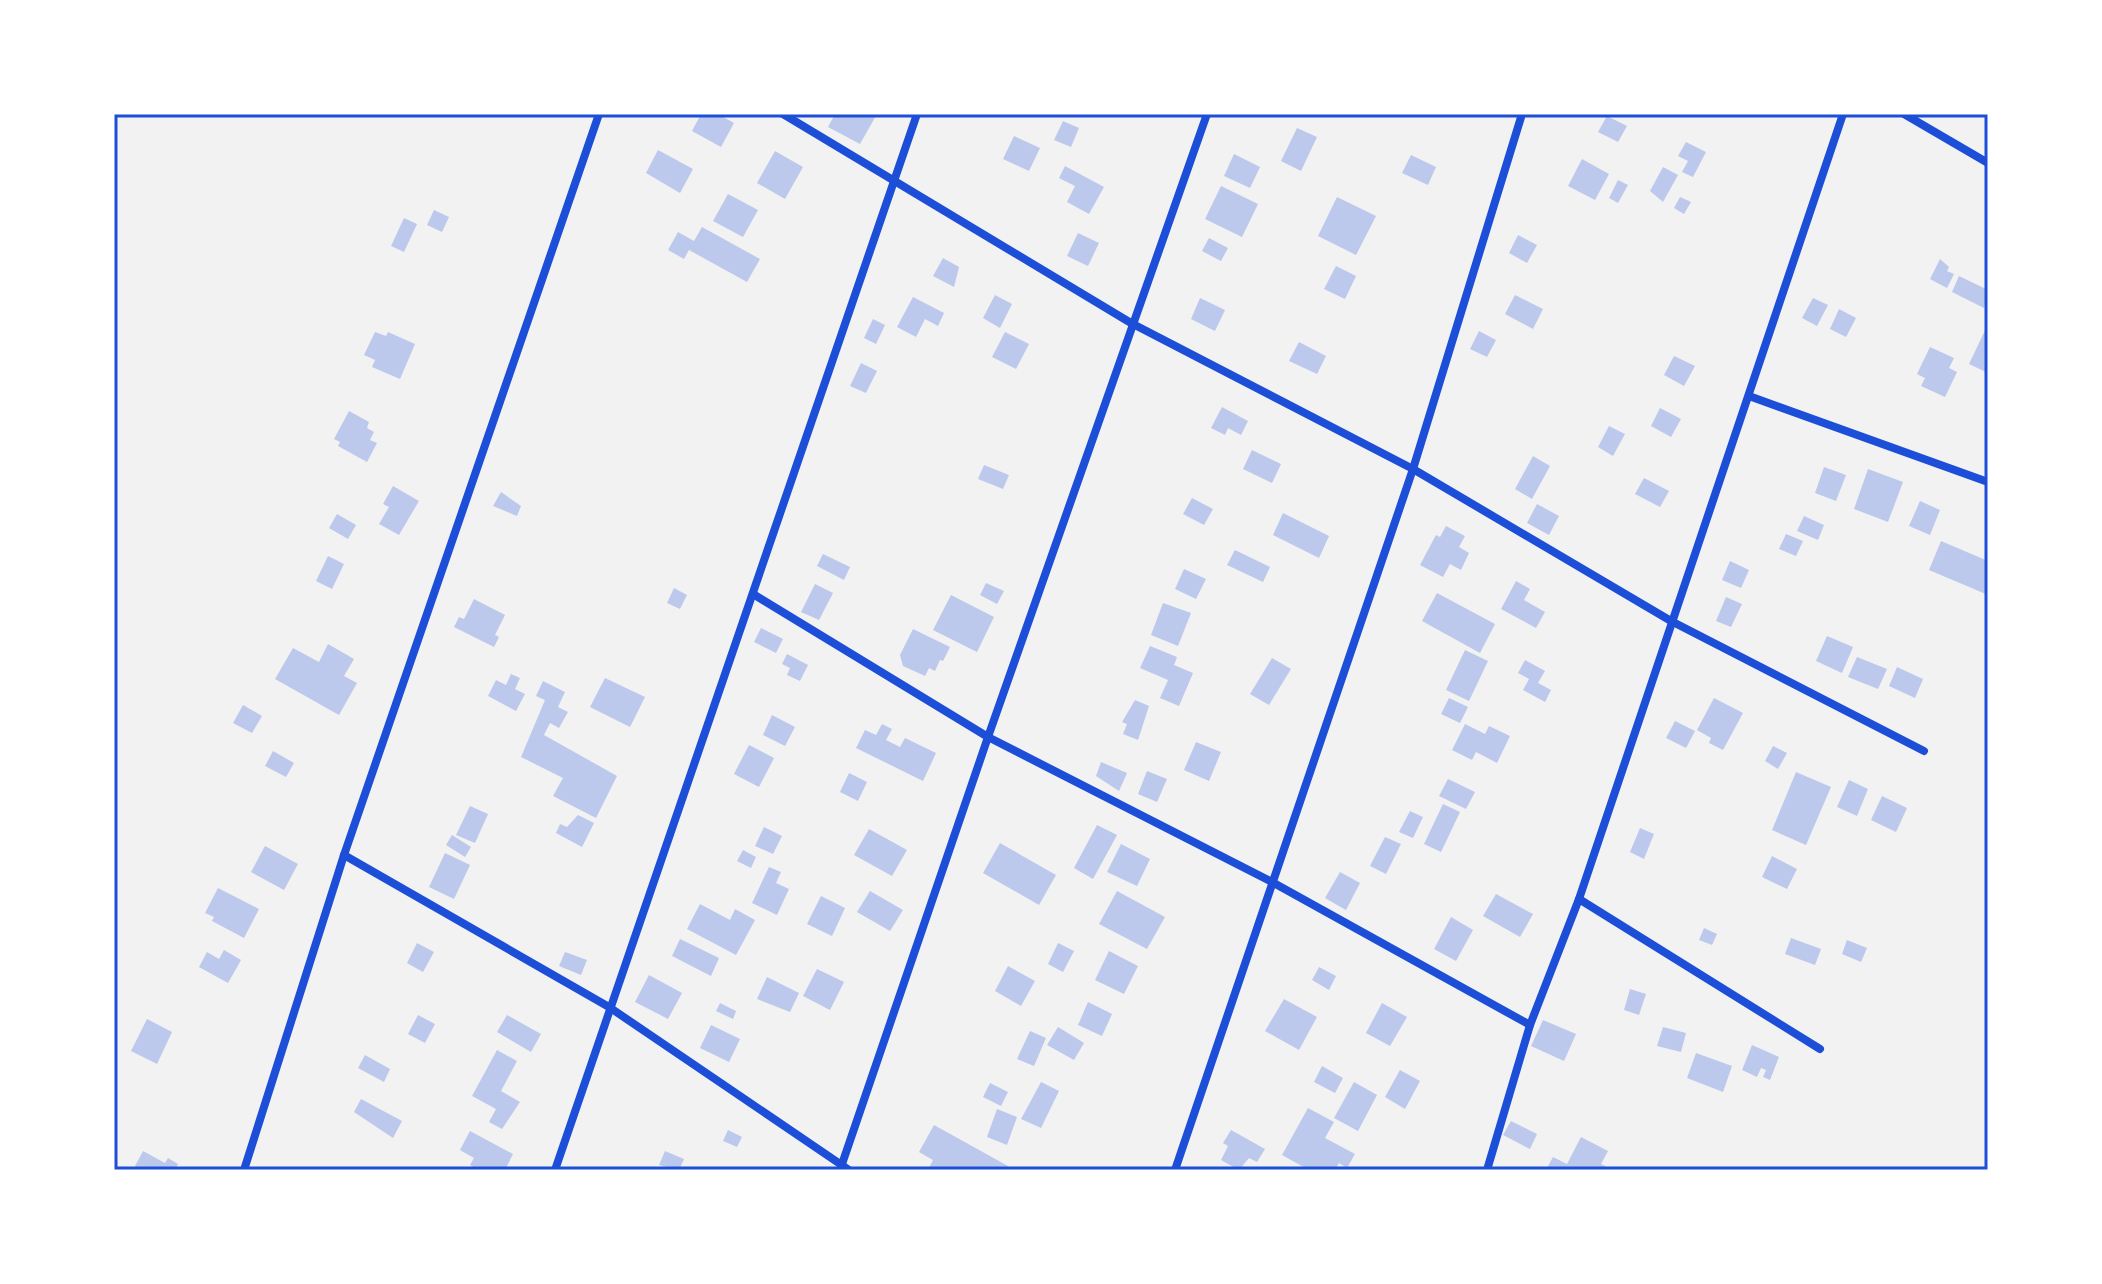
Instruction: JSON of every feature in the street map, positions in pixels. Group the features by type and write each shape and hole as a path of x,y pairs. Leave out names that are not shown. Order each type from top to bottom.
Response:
{"street":[{"path":"244,1170 344,855 599,114"},
{"path":"783,114 1131,323 1413,469 1671,621 1924,751"},
{"path":"555,1170 917,114"},
{"path":"344,855 609,1007 843,1169 988,737 1207,114"},
{"path":"1175,1170 1413,469 1522,114"},
{"path":"1487,1170 1530,1025 1579,899 1843,114"},
{"path":"1904,114 1988,163"},
{"path":"1749,396 1988,482"},
{"path":"753,594 988,737 1272,882 1530,1025"},
{"path":"1579,899 1820,1049"}],"building":[{"path":"701,114 718,114 734,123 721,147 692,131"},
{"path":"835,114 877,114 860,144 828,127"},
{"path":"1607,116 1627,126 1618,142 1598,132"},
{"path":"1063,121 1079,128 1071,147 1054,140"},
{"path":"1297,128 1317,137 1301,171 1281,161"},
{"path":"1014,136 1040,148 1029,171 1003,159"},
{"path":"1686,142 1706,152 1693,177 1682,172 1688,161 1678,156"},
{"path":"658,150 693,169 680,193 646,173"},
{"path":"775,151 803,167 785,199 757,183"},
{"path":"1234,154 1260,167 1250,188 1224,176"},
{"path":"1411,155 1436,167 1428,185 1402,173"},
{"path":"1582,159 1609,174 1595,200 1568,186"},
{"path":"1065,166 1104,187 1089,214 1067,202 1075,186 1059,178"},
{"path":"1663,167 1678,175 1663,202 1650,191"},
{"path":"1618,180 1628,185 1618,203 1609,198"},
{"path":"1221,186 1258,204 1242,237 1205,219"},
{"path":"728,194 758,210 743,237 713,221"},
{"path":"1337,197 1376,216 1356,255 1318,236"},
{"path":"1680,197 1691,202 1684,214 1674,208"},
{"path":"434,210 449,217 442,232 427,225"},
{"path":"404,218 417,224 404,252 391,246"},
{"path":"702,227 760,259 747,282 689,250 684,259 668,250 678,232 694,241"},
{"path":"1078,233 1099,243 1088,266 1067,256"},
{"path":"1518,235 1537,245 1527,263 1509,253"},
{"path":"1209,238 1228,248 1221,261 1202,251"},
{"path":"943,258 959,267 954,287 933,276"},
{"path":"1940,259 1949,267 1947,271 1954,274 1947,288 1930,279"},
{"path":"1336,266 1356,276 1345,299 1324,289"},
{"path":"1959,276 1988,290 1984,308 1952,292"},
{"path":"995,295 1012,304 1000,328 983,318"},
{"path":"1515,295 1543,309 1533,329 1505,314"},
{"path":"913,297 944,313 938,326 925,319 916,337 897,327"},
{"path":"1200,298 1225,310 1215,331 1191,319"},
{"path":"1813,298 1828,305 1817,326 1802,318"},
{"path":"1839,309 1856,318 1846,337 1830,329"},
{"path":"873,319 885,325 876,344 864,338"},
{"path":"1988,324 1988,373 1969,364"},
{"path":"1479,331 1496,340 1487,357 1470,349"},
{"path":"375,332 386,336 388,332 415,344 400,379 372,367 375,360 364,355"},
{"path":"1005,332 1029,344 1016,369 992,357"},
{"path":"1299,342 1326,356 1317,374 1289,361"},
{"path":"1930,347 1954,358 1949,368 1957,372 1945,397 1921,386 1925,378 1917,374"},
{"path":"1674,356 1695,366 1684,386 1664,375"},
{"path":"861,363 877,371 866,393 850,386"},
{"path":"1222,407 1248,421 1241,435 1228,428 1225,435 1211,428"},
{"path":"1660,408 1681,419 1671,437 1651,426"},
{"path":"349,411 369,422 367,428 374,432 370,440 377,443 367,462 338,446 340,442 334,439"},
{"path":"1609,426 1625,434 1613,456 1598,447"},
{"path":"1252,450 1281,464 1272,483 1243,469"},
{"path":"1533,456 1550,466 1532,499 1515,489"},
{"path":"984,465 1009,475 1003,489 978,479"},
{"path":"1824,467 1846,475 1836,501 1815,493"},
{"path":"1868,469 1903,482 1888,522 1854,509"},
{"path":"1644,478 1669,491 1660,507 1635,494"},
{"path":"393,486 419,501 399,535 379,524 389,507 383,504"},
{"path":"501,492 521,506 517,516 493,506"},
{"path":"1192,498 1213,509 1204,525 1183,514"},
{"path":"1920,501 1940,510 1930,535 1909,526"},
{"path":"1537,504 1559,516 1549,535 1527,523"},
{"path":"1283,513 1329,536 1319,558 1273,535"},
{"path":"337,514 356,525 348,539 329,528"},
{"path":"1804,516 1824,525 1818,540 1797,531"},
{"path":"1446,526 1465,536 1459,547 1469,553 1461,570 1450,564 1443,577 1420,565 1436,535 1440,537"},
{"path":"1786,534 1803,541 1796,556 1779,549"},
{"path":"1941,541 1988,561 1988,595 1929,570"},
{"path":"1235,550 1270,567 1263,582 1227,565"},
{"path":"823,554 850,567 844,580 817,566"},
{"path":"328,556 344,564 332,589 316,581"},
{"path":"1730,561 1749,570 1741,588 1722,580"},
{"path":"1184,569 1206,579 1196,599 1175,589"},
{"path":"1516,581 1530,589 1524,600 1545,612 1536,628 1501,609"},
{"path":"986,583 1004,591 997,604 980,595"},
{"path":"815,584 833,593 819,620 801,612"},
{"path":"674,588 687,595 680,609 667,603"},
{"path":"1437,593 1495,624 1480,653 1422,621"},
{"path":"951,595 994,617 977,652 933,630"},
{"path":"1726,597 1742,604 1731,627 1716,621"},
{"path":"474,599 505,615 495,635 499,637 494,647 454,627 459,617 464,619"},
{"path":"1163,603 1191,613 1178,646 1151,635"},
{"path":"761,628 783,639 776,653 754,642"},
{"path":"913,629 950,647 935,671 929,668 925,676 903,666 900,655"},
{"path":"1827,636 1853,647 1842,673 1816,661"},
{"path":"328,644 354,659 344,676 357,683 339,715 275,679 293,648 319,662"},
{"path":"1150,646 1177,657 1174,665 1193,673 1179,706 1160,698 1168,680 1140,668"},
{"path":"1465,650 1488,661 1469,701 1446,690"},
{"path":"787,654 808,665 800,681 787,675 790,668 782,664"},
{"path":"1857,657 1887,669 1878,689 1848,677"},
{"path":"1272,658 1291,669 1269,705 1250,694"},
{"path":"1525,660 1545,671 1538,683 1551,690 1545,702 1523,690 1529,679 1518,673"},
{"path":"1897,667 1923,679 1915,698 1889,686"},
{"path":"511,674 520,678 515,689 525,694 516,711 488,696 496,680 506,685"},
{"path":"605,678 645,697 630,727 590,707"},
{"path":"543,681 565,692 558,707 568,712 559,728 550,723 544,735 617,776 596,818 553,796 563,778 521,757 545,700 536,696"},
{"path":"1449,698 1468,707 1460,723 1441,714"},
{"path":"1714,698 1743,713 1723,750 1709,743 1711,738 1697,730"},
{"path":"1135,700 1149,706 1138,740 1123,734 1127,724 1122,722"},
{"path":"243,705 262,716 252,733 233,723"},
{"path":"772,715 795,727 785,746 763,735"},
{"path":"1675,721 1695,731 1686,748 1666,738"},
{"path":"882,724 892,729 886,740 900,747 905,738 936,753 923,781 856,748 865,730 876,735"},
{"path":"1465,724 1485,734 1489,726 1510,736 1497,763 1476,752 1472,760 1452,750"},
{"path":"1196,742 1221,752 1209,781 1184,770"},
{"path":"749,745 774,758 759,787 734,774"},
{"path":"1773,746 1787,753 1778,769 1765,761"},
{"path":"273,751 294,763 286,777 265,766"},
{"path":"1101,762 1127,773 1119,791 1096,776"},
{"path":"1147,771 1167,779 1157,802 1138,794"},
{"path":"1796,772 1831,787 1806,845 1772,830"},
{"path":"849,773 867,782 858,801 840,792"},
{"path":"1448,779 1475,792 1466,809 1439,796"},
{"path":"1849,780 1868,789 1857,816 1837,807"},
{"path":"1882,796 1907,808 1896,832 1871,820"},
{"path":"1443,804 1460,812 1441,852 1424,844"},
{"path":"470,806 488,814 475,843 456,835"},
{"path":"1410,811 1423,817 1413,838 1399,832"},
{"path":"578,815 594,823 582,847 556,833 560,824 567,827"},
{"path":"1097,825 1117,835 1093,879 1074,868"},
{"path":"764,827 782,836 773,854 755,846"},
{"path":"1640,828 1654,834 1644,859 1630,852"},
{"path":"869,829 907,850 892,876 854,855"},
{"path":"452,835 471,847 465,857 446,845"},
{"path":"1385,837 1401,844 1386,874 1370,866"},
{"path":"1000,843 1056,875 1039,905 983,873"},
{"path":"1121,844 1150,859 1137,886 1107,872"},
{"path":"265,846 298,864 284,890 251,872"},
{"path":"743,850 756,857 751,868 737,861"},
{"path":"445,853 470,865 454,899 429,887"},
{"path":"1772,856 1797,869 1787,889 1762,877"},
{"path":"769,867 781,872 776,883 789,889 777,915 752,903"},
{"path":"1340,872 1360,883 1346,910 1325,898"},
{"path":"218,888 259,909 244,938 212,921 214,917 205,913"},
{"path":"870,891 903,910 890,931 857,912"},
{"path":"1117,891 1165,917 1147,949 1099,924"},
{"path":"1496,894 1533,914 1520,937 1483,916"},
{"path":"821,896 845,908 832,936 807,924"},
{"path":"700,904 730,920 735,909 755,920 736,955 687,929"},
{"path":"1451,917 1473,930 1456,961 1434,949"},
{"path":"1704,928 1717,934 1712,945 1699,940"},
{"path":"1791,938 1821,949 1815,965 1785,954"},
{"path":"680,939 719,958 711,976 672,956"},
{"path":"1847,940 1867,948 1861,962 1842,954"},
{"path":"417,943 434,952 423,972 407,963"},
{"path":"1058,943 1074,951 1063,972 1048,964"},
{"path":"224,950 241,960 228,983 199,967 207,952 219,959"},
{"path":"1109,951 1138,966 1124,994 1095,980"},
{"path":"565,952 587,960 581,975 559,966"},
{"path":"1008,966 1035,981 1021,1006 995,991"},
{"path":"1319,967 1336,976 1329,990 1312,980"},
{"path":"817,969 844,982 830,1010 803,996"},
{"path":"649,975 682,993 668,1019 635,1002"},
{"path":"767,977 799,993 790,1012 757,999"},
{"path":"1630,989 1646,994 1639,1015 1624,1010"},
{"path":"1284,999 1317,1017 1299,1050 1265,1031"},
{"path":"1088,1002 1112,1014 1102,1036 1078,1025"},
{"path":"720,1003 736,1011 733,1019 716,1011"},
{"path":"1382,1003 1407,1017 1390,1046 1366,1033"},
{"path":"418,1015 435,1024 425,1043 408,1034"},
{"path":"507,1015 541,1034 531,1052 497,1032"},
{"path":"147,1019 172,1032 157,1064 131,1051"},
{"path":"1543,1020 1576,1034 1564,1061 1531,1046"},
{"path":"711,1025 740,1039 729,1062 700,1048"},
{"path":"1058,1027 1084,1043 1074,1060 1047,1045"},
{"path":"1663,1027 1686,1033 1681,1052 1657,1046"},
{"path":"1030,1031 1046,1038 1034,1066 1017,1059"},
{"path":"1752,1045 1779,1057 1770,1080 1763,1077 1766,1070 1761,1068 1757,1077 1742,1070"},
{"path":"497,1050 517,1061 501,1091 520,1102 502,1129 489,1122 496,1109 472,1096"},
{"path":"1696,1053 1732,1066 1723,1092 1687,1078"},
{"path":"365,1055 390,1069 384,1082 358,1068"},
{"path":"1322,1066 1343,1078 1335,1093 1314,1082"},
{"path":"1400,1070 1420,1081 1405,1109 1385,1097"},
{"path":"1041,1082 1059,1091 1041,1128 1021,1119"},
{"path":"1354,1082 1377,1095 1358,1131 1334,1118"},
{"path":"990,1083 1008,1092 1001,1106 983,1097"},
{"path":"361,1099 402,1121 393,1138 354,1112"},
{"path":"1308,1108 1334,1122 1325,1138 1355,1154 1347,1168 1339,1163 1335,1170 1309,1170 1282,1155"},
{"path":"997,1109 1017,1117 1007,1145 987,1137"},
{"path":"1511,1121 1537,1134 1530,1149 1503,1135"},
{"path":"934,1125 1008,1166 1006,1170 928,1170 933,1160 919,1152"},
{"path":"728,1130 742,1137 737,1147 723,1141"},
{"path":"1231,1130 1265,1149 1257,1162 1249,1158 1239,1170 1221,1160 1228,1146 1223,1143"},
{"path":"470,1131 513,1154 505,1170 478,1170 470,1165 474,1158 460,1150"},
{"path":"1581,1137 1608,1151 1601,1164 1613,1170 1546,1170 1553,1157 1567,1164"},
{"path":"143,1151 165,1163 168,1158 178,1164 175,1170 141,1170 135,1166"},
{"path":"665,1151 684,1159 679,1170 659,1165"}]}
